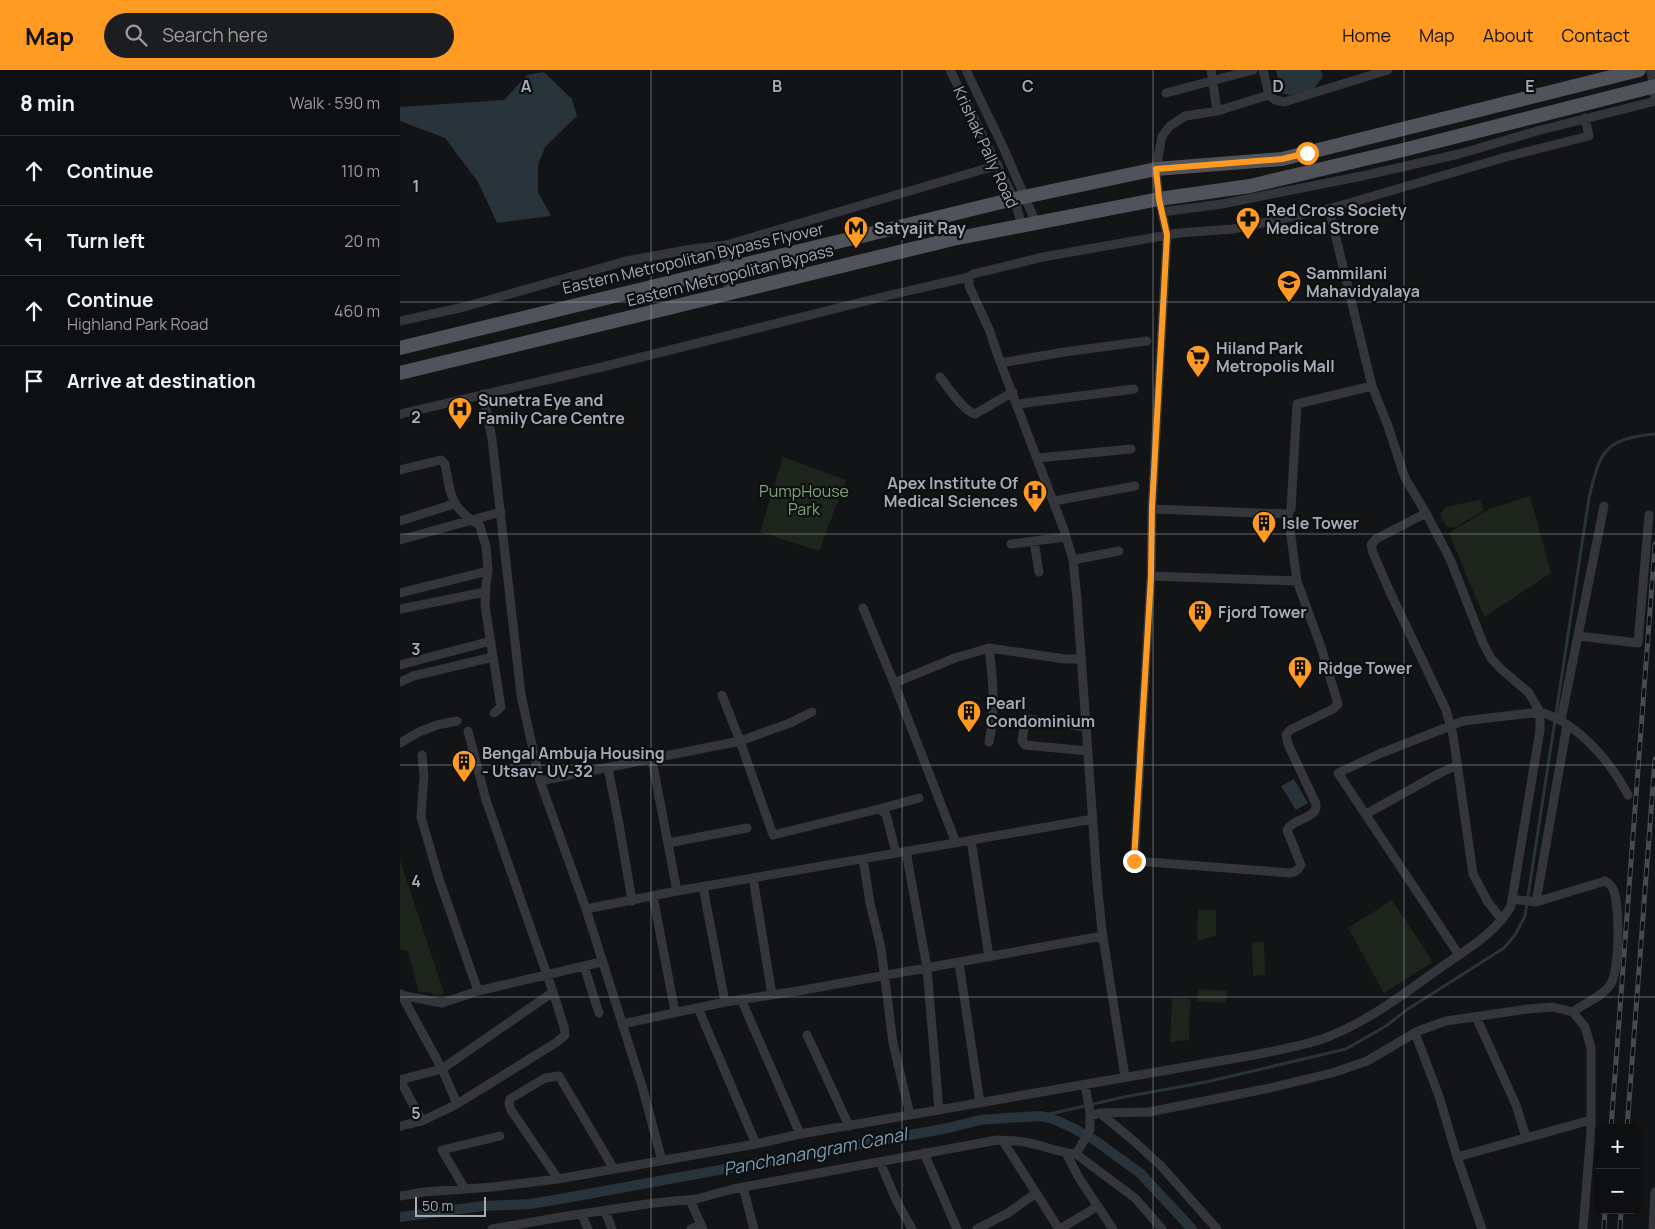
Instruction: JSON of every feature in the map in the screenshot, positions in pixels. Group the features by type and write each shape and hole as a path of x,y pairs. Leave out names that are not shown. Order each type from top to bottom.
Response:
{"main road":[{"name":"Eastern Metropolitan Bypass Flyover","path":"400,348 1020,197 1156,169 1282,159 1639,70"},
{"path":"1160,206 1407,149 1655,86"},
{"name":"Eastern Metropolitan Bypass","path":"400,373 953,238 1036,223 1160,206"}],"street":[{"name":"Krishak Pally Road","path":"950,70 998,165 1036,223"},
{"name":"Krishak Pally Road","path":"966,70 1020,197 1022,226"},
{"path":"1211,70 1217,111"},
{"path":"1166,92 1253,70"},
{"path":"1263,70 1269,95 1275,100 1284,102 1388,70"},
{"path":"1160,206 1222,204 1306,188 1459,154 1655,100 1651,70"},
{"path":"1269,95 1217,111 1185,116 1170,126 1162,136 1156,169 1160,206 1167,235 1152,508 1151,576 1134,864 1290,873 1296,872 1301,865 1288,830 1290,825 1314,813 1317,809 1288,744 1286,735 1290,730 1333,709 1338,704 1321,647 1297,581 1288,514 1291,509 1297,404 1372,386"},
{"path":"400,414 602,367 1043,257 1167,235 1233,229 1329,209 1506,156 1589,136 1586,118"},
{"path":"400,321 464,307 626,260 726,245 998,165"},
{"path":"400,1196 558,1179 980,1103 1086,1090 1124,1078 1254,1055 1324,1038 1354,1024 1404,994 1486,935 1502,920 1516,899 1540,730 1540,712 1529,693 1491,658 1483,643 1450,559 1405,478 1388,426 1372,386 1329,209"},
{"path":"726,245 724,268 730,293"},
{"path":"969,277 970,286 989,329 1054,501 1073,560 1103,936 1124,1078"},
{"path":"1001,364 1064,352 1147,341"},
{"path":"940,377 972,414 1013,392"},
{"path":"1018,404 1134,389"},
{"path":"483,394 492,439 522,695 540,781 586,909 601,962 642,1086 662,1161"},
{"path":"1038,458 1131,448"},
{"path":"400,470 441,460 445,464 454,504 462,513 480,526 486,547 488,571 485,606 501,707 494,713"},
{"path":"1054,501 1135,486"},
{"path":"400,521 454,504"},
{"path":"1536,902 1578,636 1604,506"},
{"path":"1152,508 1288,514"},
{"path":"400,540 501,512"},
{"path":"1426,513 1376,539 1371,546 1390,592 1446,710 1467,827 1473,874 1488,902 1502,920"},
{"path":"1578,636 1638,643 1649,515"},
{"path":"1011,544 1066,537"},
{"path":"1034,541 1039,572"},
{"path":"1073,560 1119,551"},
{"path":"400,593 488,571"},
{"path":"1151,576 1297,581"},
{"path":"400,609 485,592"},
{"path":"862,608 894,683 956,843"},
{"path":"400,665 491,641"},
{"path":"894,683 955,658 989,648 1065,660 1080,659"},
{"path":"989,648 994,702 989,742"},
{"path":"400,682 413,676 493,657"},
{"path":"722,696 773,835 919,798"},
{"path":"540,781 740,741 790,723 812,712"},
{"path":"1459,954 1338,773 1379,754 1450,726 1476,719 1540,712 1552,715 1564,723 1604,757 1628,794"},
{"path":"1086,727 1028,719 1024,721 1022,741 1025,745 1088,751"},
{"path":"400,743 419,732 437,725 457,721"},
{"path":"400,1126 422,1121 457,1104 557,1042 565,1035 553,992 486,800 468,731"},
{"path":"422,755 424,776 421,817 439,879 478,991"},
{"path":"652,760 677,891"},
{"path":"1366,814 1456,766"},
{"path":"608,768 632,901"},
{"path":"880,809 886,814 896,853"},
{"path":"586,909 677,891 1093,819"},
{"path":"668,843 747,828"},
{"path":"971,840 989,957"},
{"path":"906,851 927,968 940,1110"},
{"path":"863,859 870,903 882,948 893,1043 910,1115"},
{"path":"753,878 772,995"},
{"path":"1090,1114 1148,1112 1270,1088 1332,1073 1366,1061 1415,1033 1446,1021 1536,1008 1576,1009 1608,988 1615,974 1618,935 1616,900 1613,888 1606,881 1536,902 1516,899"},
{"path":"703,887 725,1002"},
{"path":"653,896 675,1012"},
{"path":"622,1024 741,999 884,976 1103,936"},
{"path":"401,994 442,1003 478,991 601,962"},
{"path":"959,962 980,1103"},
{"path":"584,966 599,1013"},
{"path":"422,1121 400,1080 442,1069 553,992"},
{"path":"401,994 442,1069 457,1104"},
{"path":"741,999 800,1134"},
{"path":"698,1008 756,1144"},
{"path":"1576,1009 1592,1048 1591,1120 1584,1229"},
{"path":"1476,1017 1516,1105 1526,1137"},
{"path":"1415,1033 1440,1096 1457,1157 1482,1229"},
{"path":"807,1035 849,1126"},
{"path":"558,1179 511,1110 509,1104 510,1099 545,1078 559,1076 614,1169"},
{"path":"1066,1154 1078,1150 1090,1130 1090,1114 1086,1090"},
{"path":"1100,1113 1161,1166 1217,1229"},
{"path":"1457,1157 1591,1120"},
{"path":"464,1190 442,1150 500,1136"},
{"path":"1003,1140 1060,1229 1098,1206"},
{"path":"492,1229 528,1226 561,1217 654,1203 690,1200 743,1187 1003,1140 1026,1142 1056,1149 1066,1154 1079,1178 1113,1229"},
{"path":"1078,1150 1135,1198 1162,1229"},
{"path":"924,1153 957,1229"},
{"path":"880,1162 897,1202 912,1229"},
{"path":"743,1187 754,1229"},
{"path":"1652,1229 1655,1192"},
{"path":"977,1229 988,1226 1036,1193"},
{"path":"690,1200 702,1227 691,1229"},
{"path":"605,1211 612,1229"},
{"path":"582,1215 588,1229"}],"green space":[{"name":"PumpHouse Park","path":"783,457 846,480 819,551 760,532"},
{"path":"1530,496 1551,573 1484,617 1449,533 1489,509"},
{"path":"1480,500 1484,510 1454,528 1446,526 1440,514 1446,507"},
{"path":"400,860 444,993 436,996 429,992 419,992 408,951 400,949"},
{"path":"1392,900 1433,962 1384,993 1348,928"},
{"path":"1198,910 1216,910 1216,936 1197,941"},
{"path":"1252,942 1264,942 1265,975 1253,976"},
{"path":"1198,989 1227,991 1226,1003 1197,1001"},
{"path":"1172,998 1190,999 1189,1040 1170,1042"}],"shaded area":[{"path":"1276,70 1321,70 1323,76 1314,89 1290,95 1281,93"},
{"path":"544,72 572,99 577,116 545,147 538,165 538,192 551,216 497,223 478,182 445,138 400,121 400,107 504,100 527,75"},
{"path":"1294,779 1308,803 1296,810 1281,786"}],"waterway":[{"path":"1041,1116 1124,1097 1206,1082 1346,1049 1386,1026 1408,1009 1504,948 1515,935 1525,916 1589,498 1597,468 1607,450 1615,444 1625,439 1655,434"},
{"name":"Panchanangram Canal","path":"400,1217 483,1206 530,1204 948,1128 980,1120 1041,1116 1073,1128 1096,1141 1140,1173 1192,1229"}],"railway":[{"path":"1611,1124 1655,544"},
{"path":"1627,1124 1655,759"},
{"path":"1604,1229 1605,1214"},
{"path":"1620,1229 1621,1214"}],"place":[{"name":"Red Cross Society Medical Strore","path":"1248,240"},
{"name":"Satyajit Ray","path":"856,249"},
{"name":"Sammilani Mahavidyalaya","path":"1289,303"},
{"name":"Hiland Park Metropolis Mall","path":"1198,378"},
{"name":"Sunetra Eye and Family Care Centre","path":"460,430"},
{"name":"Apex Institute Of Medical Sciences","path":"1035,513"},
{"name":"Isle Tower","path":"1264,544"},
{"name":"Fjord Tower","path":"1200,633"},
{"name":"Ridge Tower","path":"1300,689"},
{"name":"Pearl Condominium","path":"969,733"},
{"name":"Bengal Ambuja Housing - Utsav- UV-32","path":"464,783"}],"route":[{"path":"1134,861 1151,576 1152,508 1167,235 1159,199 1156,169 1264,161 1307,153"}]}
